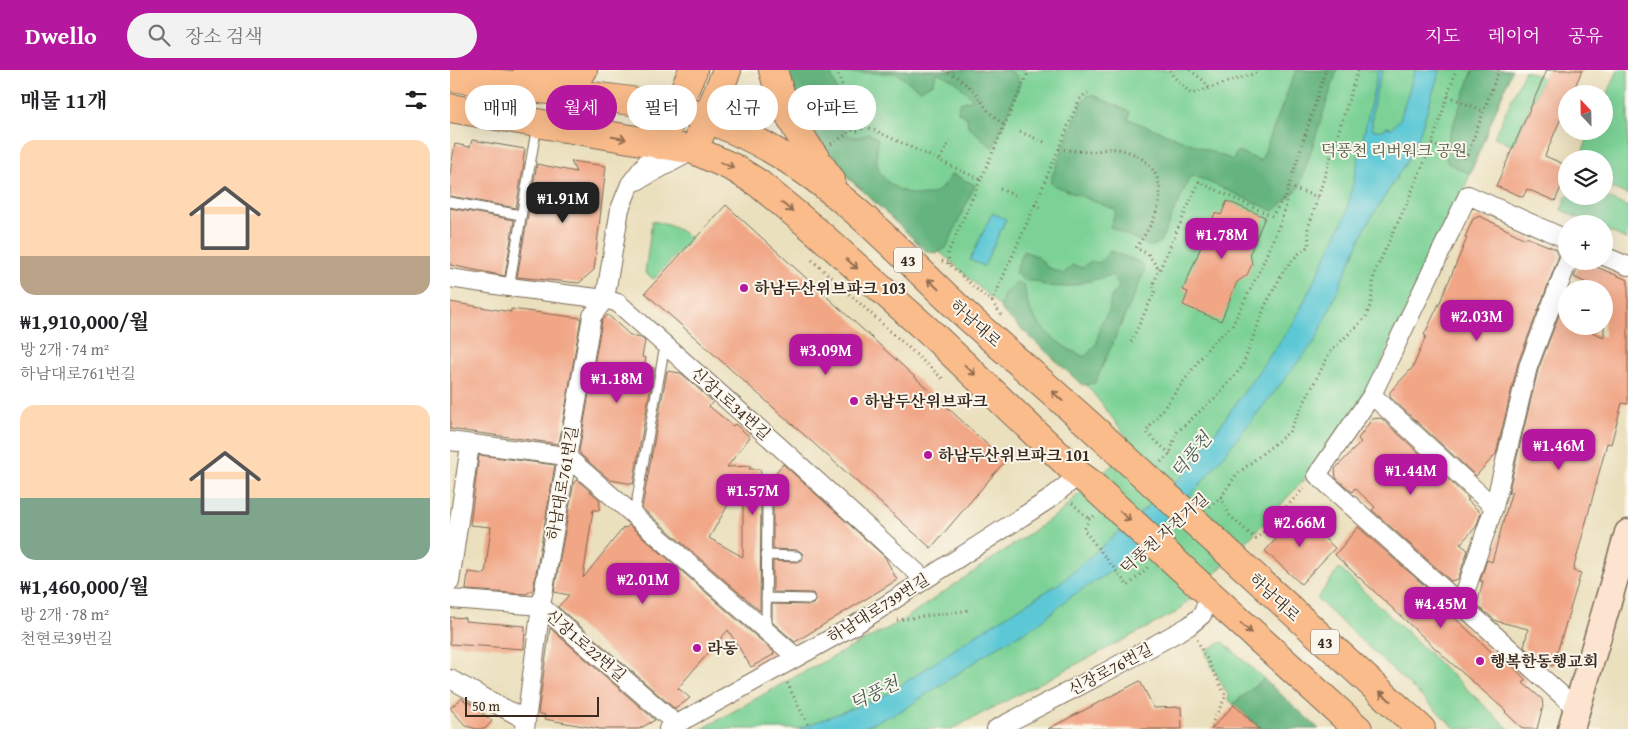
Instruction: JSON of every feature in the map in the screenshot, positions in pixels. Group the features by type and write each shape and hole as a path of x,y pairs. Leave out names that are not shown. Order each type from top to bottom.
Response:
{"main road":[{"path":"454,78 545,75 584,70"},
{"path":"686,85 693,70"},
{"path":"694,150 727,70"},
{"path":"773,70 784,105 811,155 846,202"},
{"name":"하남대로","path":"454,78 627,101"},
{"name":"43","path":"450,108 660,146 694,150 734,168 758,183 816,231 935,337 1205,591 1358,729"},
{"name":"하남대로","path":"697,115 780,154 846,202 969,318 1121,454 1421,729"},
{"path":"660,146 667,130"},
{"path":"758,183 754,173 754,165 762,156 770,155 794,172 805,172"},
{"path":"1574,719 1628,533"}],"street":[{"name":"하남대로761번길","path":"525,725 541,606 592,316 605,299 620,209 630,184 660,146"},
{"path":"630,184 694,150"},
{"path":"1558,235 1468,195 1372,396 1317,475 1556,692 1574,719"},
{"path":"1613,260 1628,266"},
{"path":"1461,604 1494,507 1528,367 1565,270"},
{"name":"신장1로34번길","path":"450,278 605,299 618,303 666,344 924,579"},
{"path":"1372,396 1494,507"},
{"path":"450,442 566,456 796,657"},
{"path":"450,582 470,445"},
{"name":"하남대로739번길","path":"672,727 855,626 924,579 1048,500 1085,479"},
{"name":"신장로76번길","path":"996,729 1190,626 1202,615 1205,591"},
{"name":"신장1로22번길","path":"450,598 541,606 672,727"},
{"path":"450,678 525,725"}],"lane":[{"path":"509,287 537,124"},
{"path":"450,202 521,215"},
{"path":"634,515 666,344"},
{"path":"766,630 767,502"},
{"path":"766,555 797,556"},
{"path":"766,598 810,599"}],"path":[{"path":"836,70 842,85"},
{"path":"944,70 956,76 974,91 989,112 1005,126"},
{"path":"949,272 948,253 1027,75 1025,70"},
{"path":"1170,70 1173,76 1192,94 1256,73"},
{"path":"1190,70 1204,81 1209,88"},
{"path":"1131,342 1155,292 1153,284 1199,182 1272,216 1289,187 1326,70"},
{"path":"1156,466 1170,454 1176,433 1220,393 1242,366 1265,306 1284,270 1298,254 1309,246 1308,229 1358,70"},
{"name":"덕풍천 자전거길","path":"1207,511 1221,497 1237,474 1289,432 1330,352 1366,317 1371,303 1374,274 1432,144 1456,70"},
{"path":"1432,144 1466,158 1499,70"},
{"path":"984,304 992,302 1036,205 1079,100 1084,94 1088,93"},
{"path":"1448,96 1483,111"},
{"path":"827,146 847,134 850,130 861,130"},
{"path":"875,130 940,159 981,180"},
{"path":"1020,132 1046,144"},
{"path":"940,159 950,141"},
{"path":"1059,149 1090,152 1115,149 1130,152 1150,164 1159,182 1158,206 1147,232 1136,248 1148,254 1159,271"},
{"path":"1289,187 1318,198"},
{"path":"1000,189 1019,197"},
{"path":"1170,454 1146,432 1212,343 1232,326 1259,272 1281,221 1286,205 1286,195"},
{"path":"1036,205 1041,207"},
{"path":"808,256 945,380"},
{"path":"1221,497 1230,516 1256,539 1317,475"},
{"path":"1067,498 1089,520 1097,514"},
{"name":"덕풍천 자전거길","path":"1089,520 1084,530 1128,586 1149,566"},
{"path":"896,620 970,610"},
{"path":"1190,626 1226,696 1209,729"},
{"path":"784,678 810,729"}],"green space":[{"name":"덕풍천 리버워크 공원","path":"778,70 1249,70 1259,73 1264,70 1512,70 1460,199 1365,397 1313,470 1250,538 1177,612 952,729 702,729 796,676 900,622 1062,511 1073,499 1134,446 1089,388 947,258 816,153 805,130 876,130 876,85 788,85 788,92"},
{"path":"785,70 829,70 835,85 791,85"},
{"path":"843,70 1008,70 1016,75 1020,84 993,148 968,126 967,117 958,112 960,103 973,99 955,81 936,72 934,83 920,90 896,73 844,73"},
{"path":"1296,70 1337,70 1299,188 1274,211 1195,176 1190,177 1160,242 1150,246 1110,227 1116,210 1051,183 1082,102 1087,96 1093,95 1130,112 1128,119 1233,160 1237,151 1261,161"},
{"path":"1473,70 1512,70 1470,174 1449,164 1443,153"},
{"path":"1525,70 1543,78 1513,146 1494,137"},
{"path":"1618,70 1628,70 1628,195 1613,189 1613,150 1583,150 1587,140 1613,140 1613,85 1611,85"},
{"path":"809,130 843,130 850,136 855,137 868,133 878,139 878,166 883,177 904,192 929,195 940,189 952,174 975,185 946,248 937,253 927,252 820,150"},
{"path":"1613,200 1628,207 1628,234 1626,239 1613,233 1613,215 1572,215 1561,210 1563,205 1613,205"},
{"path":"652,221 673,227 691,238 654,279 645,273"},
{"path":"1023,251 1037,256 1047,267 1064,274 1072,265 1083,268 1090,261 1100,263 1110,251 1139,262 1144,266 1144,272 1095,383 1082,385 1000,309 1004,294 1015,283 1024,285 1027,302 1043,329 1059,343 1085,357 1097,343 1100,325 1109,311 1111,297 1120,286 1112,275 1066,287 1046,286 1035,281 1026,281 1015,273"},
{"path":"1339,568 1509,729 1456,729 1317,599"},
{"path":"1223,642 1264,679 1233,704 1228,699 1229,697 1207,657 1206,650"},
{"path":"1264,679 1319,729 1261,729 1233,704"}],"water":[{"path":"1378,70 1383,70 1374,99 1372,129 1378,130 1387,127 1392,128 1400,119 1415,70 1440,70 1415,148 1366,226 1316,340 1199,486 1113,570 1069,598 1038,624 994,649 903,710 860,729 798,729 891,692 980,632 1060,583 1186,473 1294,322 1346,215"},
{"path":"992,213 1006,219 984,266 970,260"}],"building":[{"path":"1547,70 1582,70 1576,85 1558,85 1558,125 1545,156 1558,162 1558,194 1555,201 1527,189 1523,197 1496,186"},
{"path":"472,140 525,149 516,208 450,196 450,173 455,144 470,147"},
{"path":"571,161 606,166 594,270 579,283 517,277 537,164 576,172"},
{"path":"1227,201 1265,217 1250,253 1252,264 1247,275 1237,282 1221,321 1183,305 1188,292 1183,290 1215,213 1221,215"},
{"name":"하남두산위브파크","path":"726,205 1005,461 931,548 645,293"},
{"path":"450,208 514,220 505,276 450,265"},
{"path":"1480,216 1525,239 1526,237 1556,249 1558,254 1558,259 1518,363 1496,454 1476,476 1390,397 1390,392 1413,367 1426,336 1424,335 1440,302 1473,219"},
{"path":"1577,270 1604,270 1628,280 1628,404 1622,403 1611,444 1607,443 1573,571 1581,573 1553,666 1542,664 1524,647 1528,629 1496,621 1477,605 1483,581 1480,581 1487,560 1492,562 1512,490 1508,494 1538,370 1558,317 1558,335 1599,335 1604,337 1604,335 1613,335 1613,280 1580,280 1574,277"},
{"path":"450,302 511,312 511,309 581,318 559,444 450,429"},
{"path":"608,315 631,336 645,341 642,357 646,358 644,367 654,368 633,484 610,480 581,455 579,451 602,320"},
{"path":"667,371 681,373 713,402 709,406 750,437 727,467 751,466 749,469 760,469 764,486 783,464 885,557 897,580 795,642 772,622 772,604 810,605 815,603 816,599 814,594 811,593 773,592 773,561 797,562 802,560 803,556 798,550 773,549 773,502 771,497 764,496 761,502 760,611 642,508","holes":["743,479 743,557 709,538"]},
{"path":"1381,418 1465,495 1469,499 1467,500 1481,513 1476,527 1460,544 1468,550 1458,579 1451,581 1372,510 1375,507 1355,488 1352,492 1336,478 1335,469 1361,442 1358,439 1372,419"},
{"path":"479,455 555,465 533,590 526,594 466,590 468,572 485,574 491,527 470,525"},
{"path":"577,480 600,500 599,510 593,510 583,578 624,527 626,528 629,525 774,652 773,655 751,667 728,630 678,688 690,698 675,709 558,607 569,595 554,592 574,482"},
{"path":"1303,509 1317,521 1312,527 1335,548 1301,584 1265,551"},
{"path":"1358,527 1426,587 1436,597 1434,599 1500,660 1503,657 1526,680 1523,683 1542,699 1543,706 1537,729 1523,729 1506,711 1335,555"},
{"path":"450,617 465,618 465,621 525,626 524,649 450,644"},
{"path":"550,628 655,720 639,729 600,729 544,719 545,715 538,713"},
{"path":"1140,681 1154,708 1181,707 1182,729 1048,729"},
{"path":"462,698 492,721 485,729 466,726 450,708"},
{"path":"1234,705 1260,729 1211,729"}],"place":[{"name":"하남두산위브파크 103","path":"744,288"},
{"name":"하남두산위브파크","path":"854,401"},
{"name":"하남두산위브파크 101","path":"928,455"},
{"name":"라동","path":"697,648"},
{"name":"행복한동행교회","path":"1480,661"}],"water label":[{"name":"덕풍천","path":"1191,455"},
{"name":"덕풍천","path":"874,693"}]}
